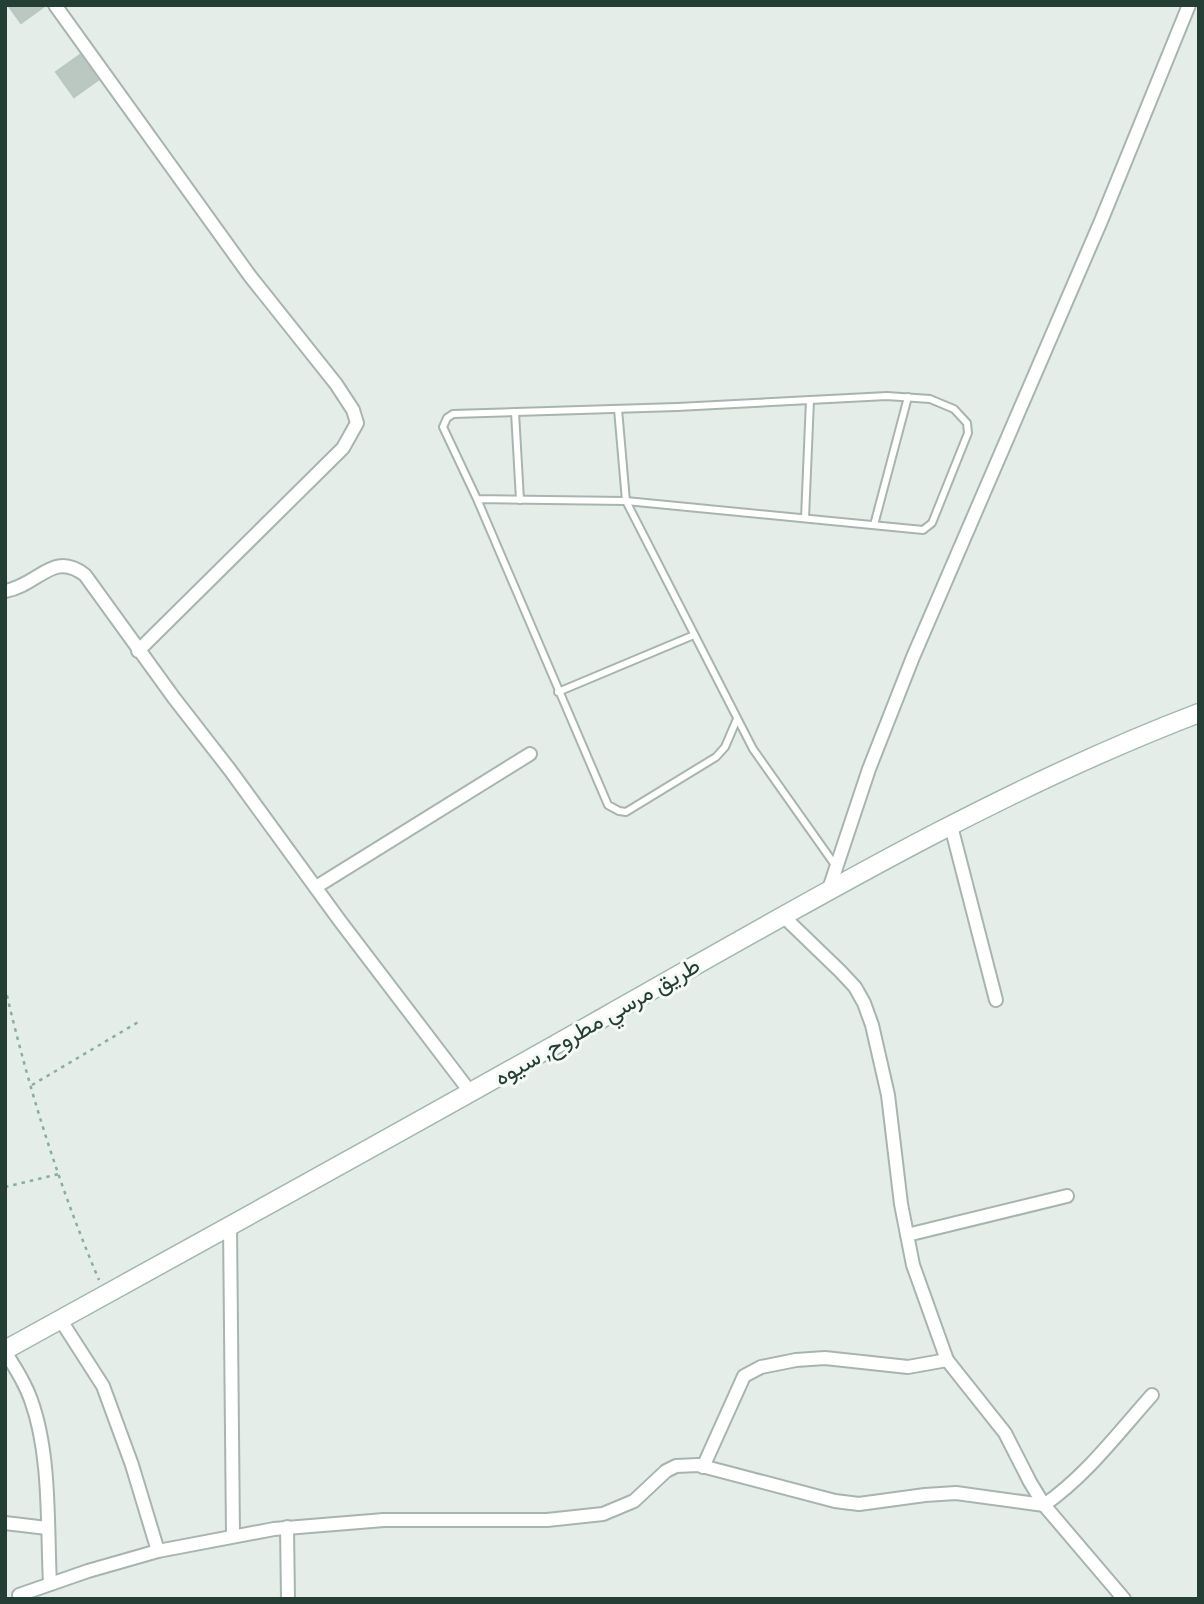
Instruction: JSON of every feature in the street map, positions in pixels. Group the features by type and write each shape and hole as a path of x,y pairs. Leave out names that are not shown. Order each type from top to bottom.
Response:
{"street":[{"path":"55,5 250,276 336,384 353,410 357,423 343,448 138,651"},
{"path":"828,892 869,769 913,657 1101,221 1189,5"},
{"path":"5,591 24,586 61,564 74,566 85,575 138,651 245,789 471,1093"},
{"name":"طريق مرسي مطروح, سيوه","path":"5,1351 105,1293 471,1093 783,916 951,826 1089,758 1199,713"},
{"path":"316,887 530,754"},
{"path":"951,826 996,1000"},
{"path":"783,916 841,971 864,1003 872,1025 888,1095 907,1235 914,1265 947,1360 1001,1427 1044,1505 1124,1599"},
{"path":"907,1235 1067,1196"},
{"path":"230,1224 233,1536"},
{"path":"60,1319 103,1386 128,1454 158,1551"},
{"path":"5,1351 31,1400 41,1439 50,1584"},
{"path":"703,1466 744,1376 751,1370 796,1360 825,1358 908,1367 947,1360"},
{"path":"19,1596 158,1551 287,1527 384,1520 547,1520 603,1514 634,1501 666,1471 676,1466 703,1466 835,1501 859,1504 949,1493 1044,1505 1086,1470 1152,1395"},
{"path":"5,1523 47,1528"},
{"path":"287,1527 288,1599"}],"lane":[{"path":"477,499 626,501 923,530 929,527 968,433 967,423 954,409 930,399 887,396 453,414 444,421 443,427 477,499 608,805 626,812 716,758 725,747 737,719"},
{"path":"874,525 908,397"},
{"path":"805,518 810,400"},
{"path":"618,409 626,501 753,749 836,866"},
{"path":"514,412 520,500"},
{"path":"558,692 694,635"}],"path":[{"path":"5,987 31,1085 59,1174 105,1293"},
{"path":"31,1085 140,1021"},
{"path":"5,1187 59,1174"}],"building":[{"path":"8,5 46,5 21,23"},
{"path":"80,55 98,80 74,97 56,72"}]}
